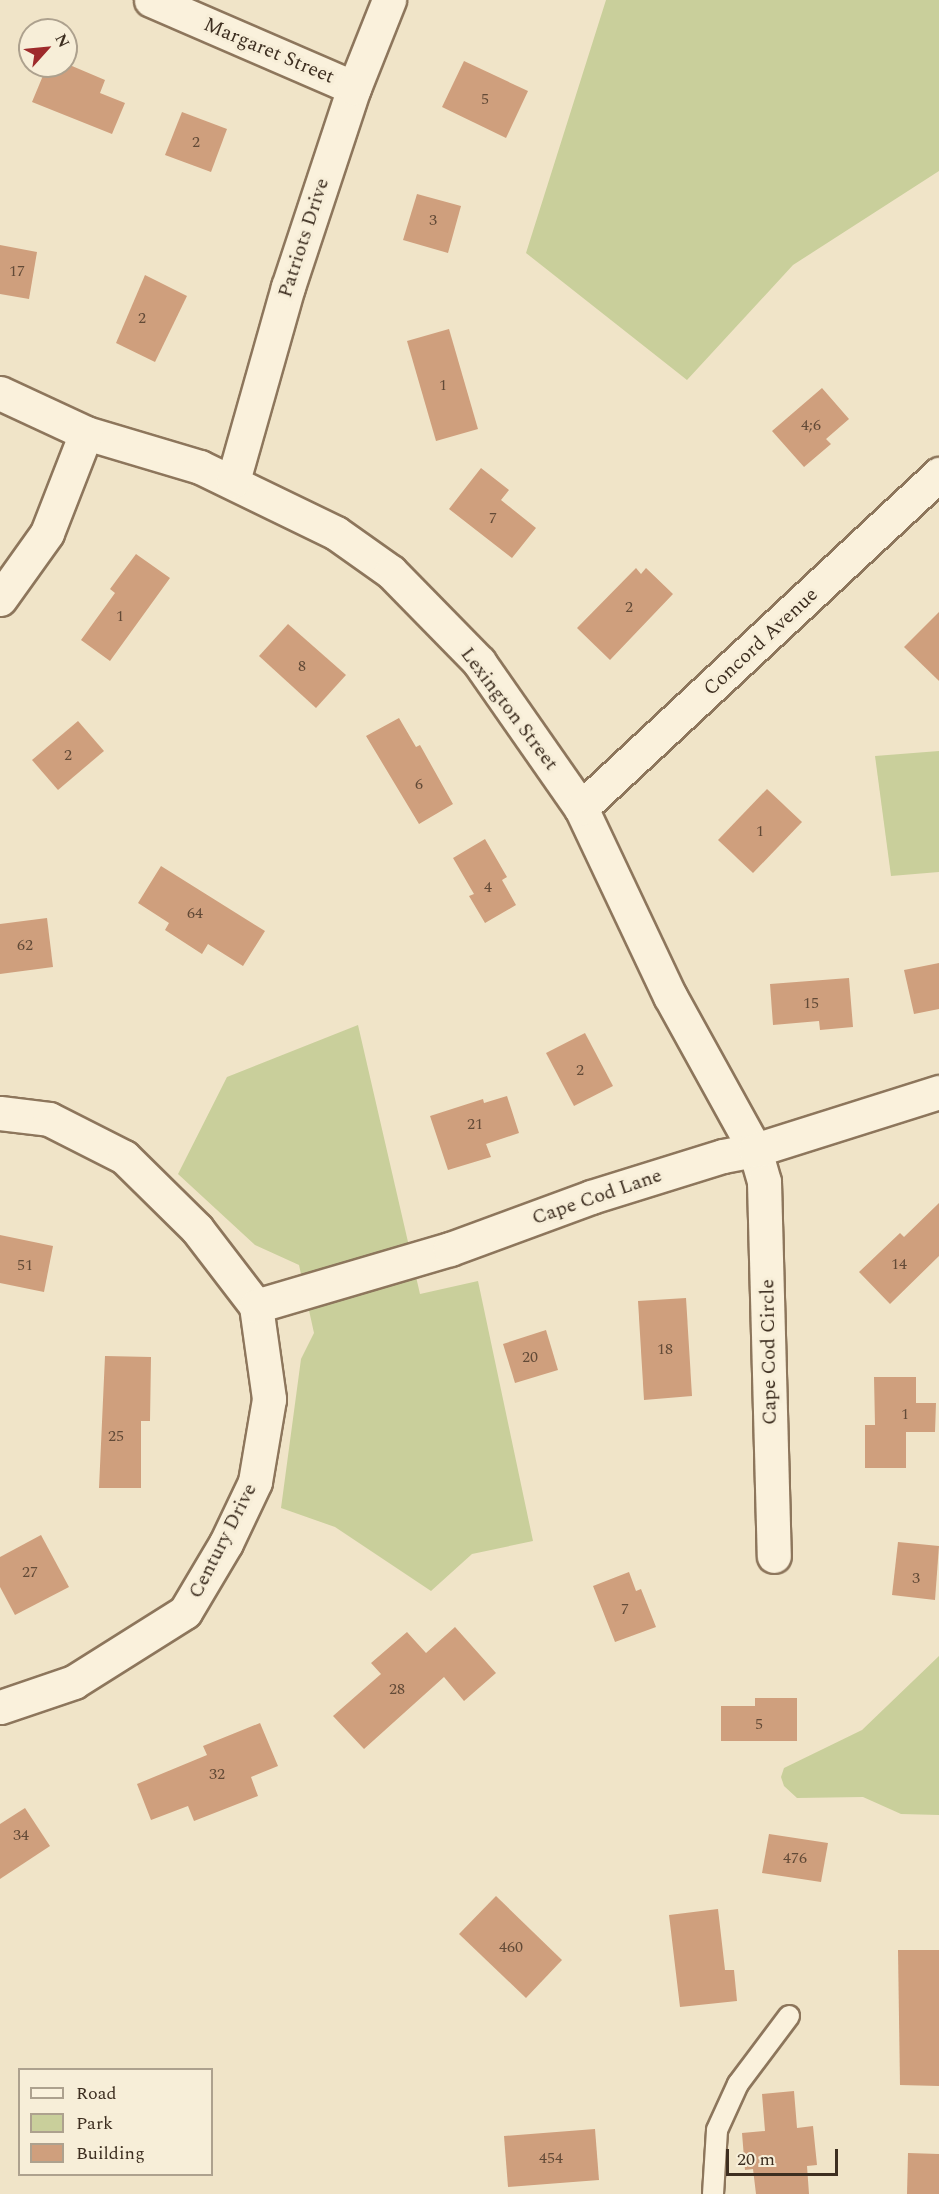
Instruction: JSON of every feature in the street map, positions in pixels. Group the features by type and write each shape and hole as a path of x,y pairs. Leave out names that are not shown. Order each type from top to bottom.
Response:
{"street":[{"name":"Margaret Street","path":"151,0 354,88"},
{"name":"Patriots Drive","path":"233,481 288,287 354,88 389,0"},
{"name":"Lexington Street","path":"0,393 86,433 200,467 233,481 336,533 391,572 479,662 581,808 670,996 755,1150"},
{"path":"0,598 47,533 86,433"},
{"name":"Concord Avenue","path":"581,808 939,474"},
{"name":"Cape Cod Lane","path":"255,1306 450,1249 591,1197 712,1159 755,1150 939,1092"},
{"name":"Century Drive","path":"0,1113 49,1119 124,1157 198,1229 255,1306 269,1399 255,1482 226,1543 185,1612 74,1682 0,1707"},
{"name":"Cape Cod Circle","path":"755,1150 764,1182 774,1556"}],"lane":[{"path":"713,2194 717,2130 738,2084 789,2016"}],"green space":[{"path":"606,0 939,0 939,171 793,265 687,380 526,253"},
{"path":"939,751 939,872 891,876 875,756"},
{"path":"358,1025 420,1294 478,1281 533,1541 472,1554 431,1591 335,1527 281,1508 301,1359 314,1333 299,1265 255,1245 178,1174 227,1077"},
{"path":"939,1656 939,1815 901,1814 863,1797 797,1798 784,1786 781,1777 784,1768 862,1730"}],"building":[{"path":"464,61 528,91 506,138 442,107"},
{"path":"78,69 105,80 100,93 125,103 112,134 32,102 42,78 78,78"},
{"path":"182,112 227,129 211,172 165,155"},
{"path":"417,194 461,206 448,253 403,240"},
{"path":"0,245 37,252 29,299 0,294"},
{"path":"145,275 187,296 155,362 116,343"},
{"path":"449,329 478,429 436,441 407,341"},
{"path":"822,388 849,419 826,439 831,444 804,467 772,431"},
{"path":"481,468 509,490 501,500 536,528 512,558 449,509"},
{"path":"136,554 170,578 110,661 81,640 115,593 110,589"},
{"path":"636,568 641,574 646,568 673,594 610,660 577,628"},
{"path":"939,612 939,681 904,647"},
{"path":"288,624 346,675 316,708 259,656"},
{"path":"399,718 416,747 420,745 453,804 419,824 366,736"},
{"path":"78,721 104,751 58,790 32,760"},
{"path":"767,789 802,822 753,873 718,840"},
{"path":"485,839 507,877 502,880 516,905 485,923 469,896 474,894 453,858"},
{"path":"161,866 265,931 243,966 208,944 202,954 165,930 169,923 138,903"},
{"path":"47,918 53,967 0,974 0,924"},
{"path":"939,963 939,1009 914,1014 904,970"},
{"path":"849,978 853,1027 820,1030 819,1021 773,1025 770,984"},
{"path":"585,1033 613,1086 574,1106 546,1053"},
{"path":"507,1096 519,1133 486,1144 491,1157 448,1170 430,1116 483,1099 484,1103"},
{"path":"939,1203 939,1256 890,1304 859,1272 900,1233 904,1237"},
{"path":"0,1235 53,1246 44,1292 0,1283"},
{"path":"686,1298 692,1396 644,1400 638,1301"},
{"path":"546,1330 558,1370 515,1383 503,1344"},
{"path":"105,1356 151,1357 150,1421 141,1421 141,1488 99,1488"},
{"path":"874,1377 916,1377 916,1403 936,1403 935,1432 906,1432 906,1468 865,1468 865,1425 875,1425"},
{"path":"41,1535 69,1587 15,1615 0,1587 0,1557"},
{"path":"898,1542 939,1546 935,1600 892,1595"},
{"path":"629,1572 636,1591 641,1589 656,1627 615,1642 593,1586"},
{"path":"455,1627 496,1673 464,1701 444,1677 364,1749 333,1716 381,1674 371,1663 407,1632 426,1653"},
{"path":"755,1698 797,1698 797,1741 721,1741 721,1706 755,1706"},
{"path":"260,1723 278,1766 251,1777 258,1796 194,1821 188,1806 151,1820 137,1784 207,1755 203,1746"},
{"path":"25,1808 50,1846 0,1879 0,1824"},
{"path":"769,1834 828,1843 821,1882 762,1873"},
{"path":"496,1896 562,1960 526,1998 459,1934"},
{"path":"718,1909 725,1970 734,1970 737,2001 680,2007 669,1915"},
{"path":"898,1950 939,1950 939,2086 900,2085"},
{"path":"794,2091 797,2128 813,2126 817,2165 807,2166 809,2194 756,2194 753,2169 745,2170 742,2133 765,2131 762,2094"},
{"path":"595,2129 599,2180 508,2187 504,2136"},
{"path":"908,2153 939,2154 939,2194 907,2194"}]}
